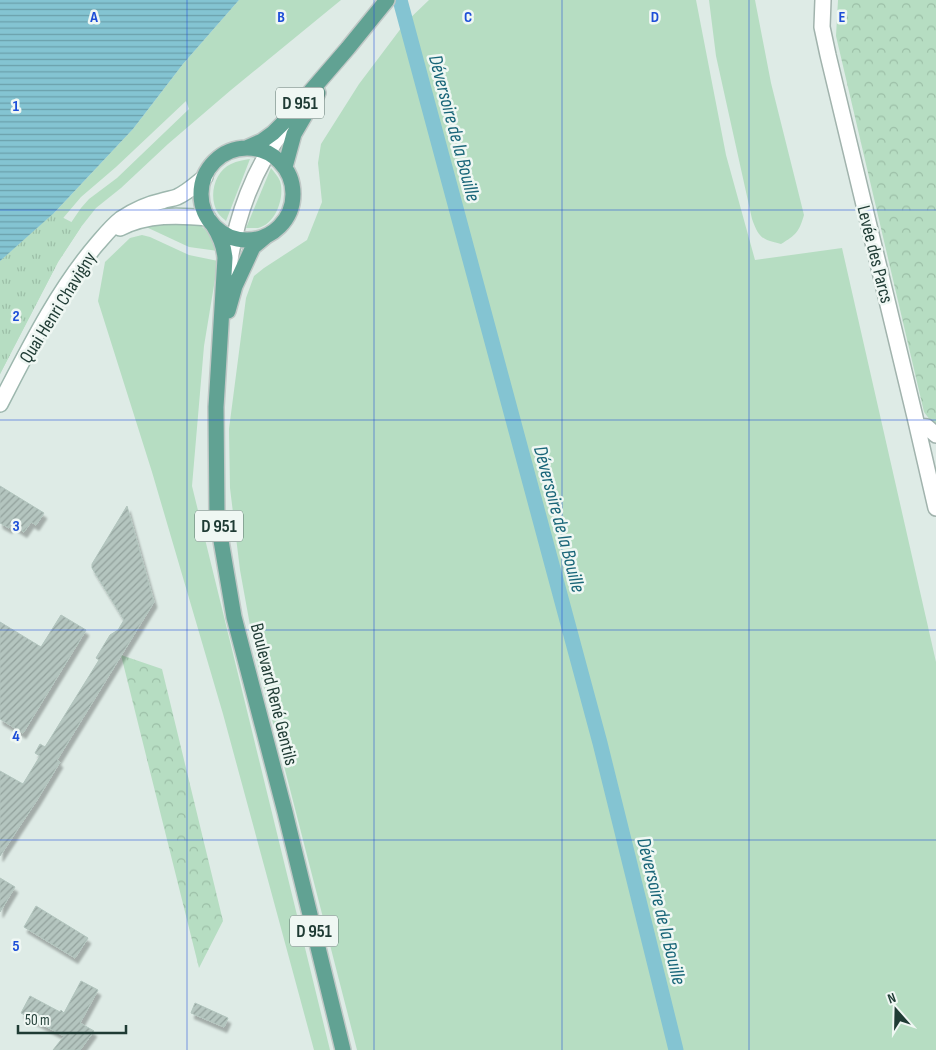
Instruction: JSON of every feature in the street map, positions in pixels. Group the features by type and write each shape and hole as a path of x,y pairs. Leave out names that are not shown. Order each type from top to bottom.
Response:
{"main road":[{"name":"D 951","path":"245,148 262,141 286,120 387,0"},
{"name":"D 951","path":"285,167 294,134 312,102 348,48"},
{"path":"205,177 211,165 221,157 232,151 245,148 259,149 277,159 285,167"},
{"name":"Boulevard René Gentils","path":"220,342 235,286 253,247 276,230 290,212 293,189 285,167"},
{"name":"Boulevard René Gentils","path":"205,177 201,198 203,208 221,238 225,258 216,407 217,517 233,608 343,1050"},
{"path":"210,222 220,232 234,238 247,240 266,236"}],"street":[{"name":"Levée des Parcs","path":"823,0 822,27 828,55 936,508"},
{"path":"220,342 234,238 240,214 261,162 274,141 348,48"},
{"name":"Quai Henri Chavigny","path":"0,404 26,354 69,280 103,237 119,220 134,211 161,201 176,198 189,191 205,177"},
{"path":"103,237 130,223 156,217 175,216 210,222"},
{"path":"917,426 927,426 936,435"}],"green space":[{"path":"239,0 341,0 231,90 96,208 58,262 0,374 0,327 81,208 89,199 117,178 189,109 186,101 81,197 64,217 0,309 0,261 54,213 133,129 183,64"},
{"path":"429,0 696,0 726,155 755,260 842,248 936,662 936,1050 357,1050 255,653 240,570 230,488 229,429 246,298 254,276 307,240 322,202 318,163 321,144 359,84 405,23"},
{"path":"709,0 755,0 771,83 804,215 796,232 781,244 762,237 752,219 716,56"},
{"path":"838,0 936,0 936,428 924,412 836,36"},
{"path":"250,159 226,221 215,207 213,200 214,186 220,173 225,168 238,161"},
{"path":"271,168 279,179 281,187 278,209 270,221 264,225 258,228 246,228"},
{"path":"54,213 81,227 58,262 0,374 0,261"},
{"path":"157,222 199,224 213,237 218,251 189,247 144,226"},
{"path":"142,235 189,255 218,261 204,346 192,486 330,1050 314,1050 223,714 152,472 98,301 105,262 130,238"},
{"path":"121,655 162,669 223,921 199,968"}],"water":[{"path":"0,0 239,0 183,64 133,129 54,213 0,261"}],"building":[{"path":"0,486 44,513 36,525 31,522 24,532 11,524 9,528 0,523"},
{"path":"127,506 154,602 57,760 60,762 37,800 0,856 0,771 23,784 40,756 35,753 40,744 45,747 99,660 96,658 110,635 118,630 124,620 92,568 92,564"},
{"path":"61,615 86,630 23,733 0,719 0,622 41,647"},
{"path":"0,878 15,887 0,912"},
{"path":"36,906 88,938 75,958 24,927"},
{"path":"81,981 98,990 80,1023 94,1031 80,1050 53,1050 64,1036 21,1013 30,996 64,1013"},
{"path":"195,1003 228,1018 224,1027 191,1013"}],"waterway":[{"name":"Déversoire de la Bouille","path":"400,0 600,743 676,1050"}]}
